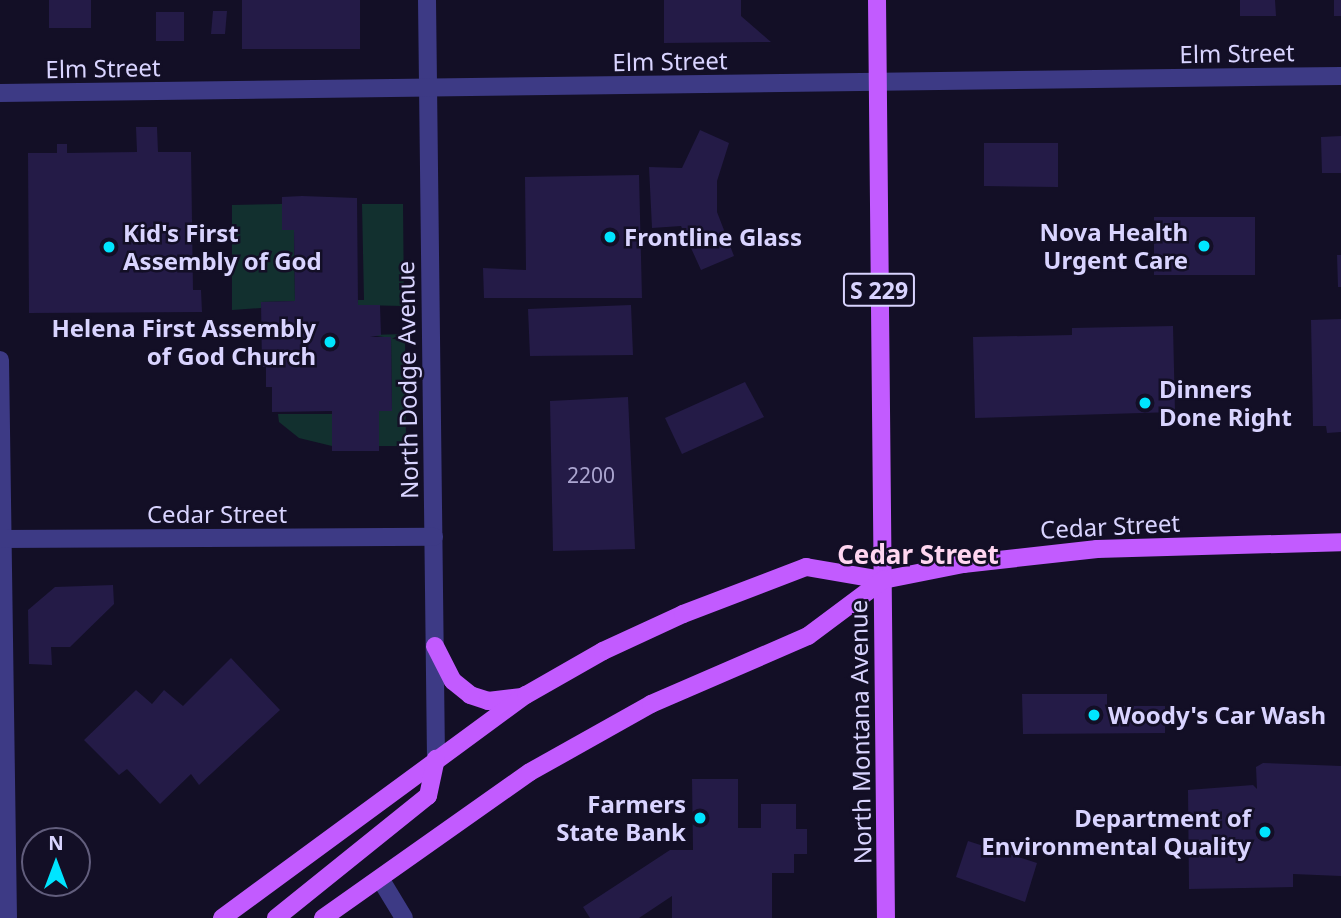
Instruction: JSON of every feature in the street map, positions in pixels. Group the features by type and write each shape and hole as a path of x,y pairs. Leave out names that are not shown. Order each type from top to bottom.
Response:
{"main road":[{"name":"North Montana Avenue","path":"877,0 886,918"},
{"name":"Cedar Street","path":"883,580 963,564 1097,549 1341,542"},
{"path":"222,918 526,695 603,651 683,614 806,568 883,580"},
{"path":"323,918 381,880 530,772 651,704 808,636 883,580"},
{"path":"435,646 453,681 470,695 504,701 526,695"},
{"path":"276,918 429,796 436,759"}],"street":[{"name":"North Dodge Avenue","path":"427,0 436,759"},
{"name":"Elm Street","path":"0,93 1341,76"},
{"path":"0,360 8,918"},
{"name":"Cedar Street","path":"1,539 434,537"},
{"path":"381,880 404,918"}],"green space":[{"path":"282,204 282,230 294,230 295,301 261,302 261,308 232,310 232,205"},
{"path":"362,204 403,204 404,306 358,305 358,300 364,300"},
{"path":"405,334 406,446 379,446 379,411 392,411 391,338 370,335"},
{"path":"278,414 332,414 332,446 299,438 279,422"}],"building":[{"path":"49,0 91,0 91,28 49,28"},
{"path":"242,0 360,0 360,49 242,49"},
{"path":"664,0 741,0 741,16 771,42 664,43"},
{"path":"1240,0 1275,0 1276,16 1240,16"},
{"path":"1334,0 1341,0 1341,16 1334,16"},
{"path":"213,11 227,11 225,34 211,34"},
{"path":"156,12 184,12 184,41 156,41"},
{"path":"136,127 157,127 158,152 191,152 193,290 201,290 202,312 29,313 28,153 57,153 57,144 67,144 67,153 137,152"},
{"path":"700,130 729,143 717,181 717,212 734,256 701,270 681,226 652,228 649,167 682,168"},
{"path":"1341,136 1341,173 1322,173 1321,137"},
{"path":"984,143 1058,143 1058,187 984,186"},
{"path":"639,175 642,298 484,298 483,268 526,270 525,177"},
{"path":"282,197 357,198 358,305 380,305 381,335 370,337 391,337 392,411 379,411 379,451 332,451 332,411 272,412 272,387 266,387 266,367 262,367 261,302 295,301 294,230 282,230"},
{"name":"Nova Health Urgent Care","path":"1154,217 1255,217 1255,275 1154,275"},
{"path":"1337,255 1341,255 1341,287 1338,287"},
{"path":"631,305 633,355 530,356 528,309"},
{"path":"1341,319 1341,432 1327,433 1326,426 1313,426 1311,320"},
{"path":"1173,326 1175,412 975,418 973,337 1072,335 1072,328"},
{"path":"745,382 764,417 682,454 665,418"},
{"path":"628,397 635,549 553,551 550,401"},
{"path":"113,585 114,604 70,647 51,647 52,665 29,664 28,610 55,587"},
{"path":"231,658 280,710 199,785 191,774 160,804 127,769 119,775 84,740 136,690 152,704 164,690 183,706"},
{"name":"Woody's Car Wash","path":"1022,694 1107,694 1107,706 1165,706 1165,733 1023,734"},
{"name":"Department of Environmental Quality","path":"1263,763 1341,766 1341,876 1293,874 1293,887 1189,889 1188,790 1253,785 1257,789 1256,767"},
{"path":"692,779 738,779 738,828 761,828 761,804 796,804 796,829 807,829 807,854 794,854 794,873 772,873 772,918 672,918 672,896 639,918 590,918 583,907 670,850 693,850"},
{"path":"968,841 1037,863 1025,902 956,877"}],"place":[{"name":"Frontline Glass","path":"610,237"},
{"name":"Nova Health Urgent Care","path":"1204,246"},
{"name":"Kid's First Assembly of God","path":"109,247"},
{"name":"Helena First Assembly of God Church","path":"330,342"},
{"name":"Dinners Done Right","path":"1145,403"},
{"name":"Woody's Car Wash","path":"1094,715"},
{"name":"Farmers State Bank","path":"700,818"},
{"name":"Department of Environmental Quality","path":"1265,832"}],"district":[{"name":"Cedar Street","path":"918,555"}]}
